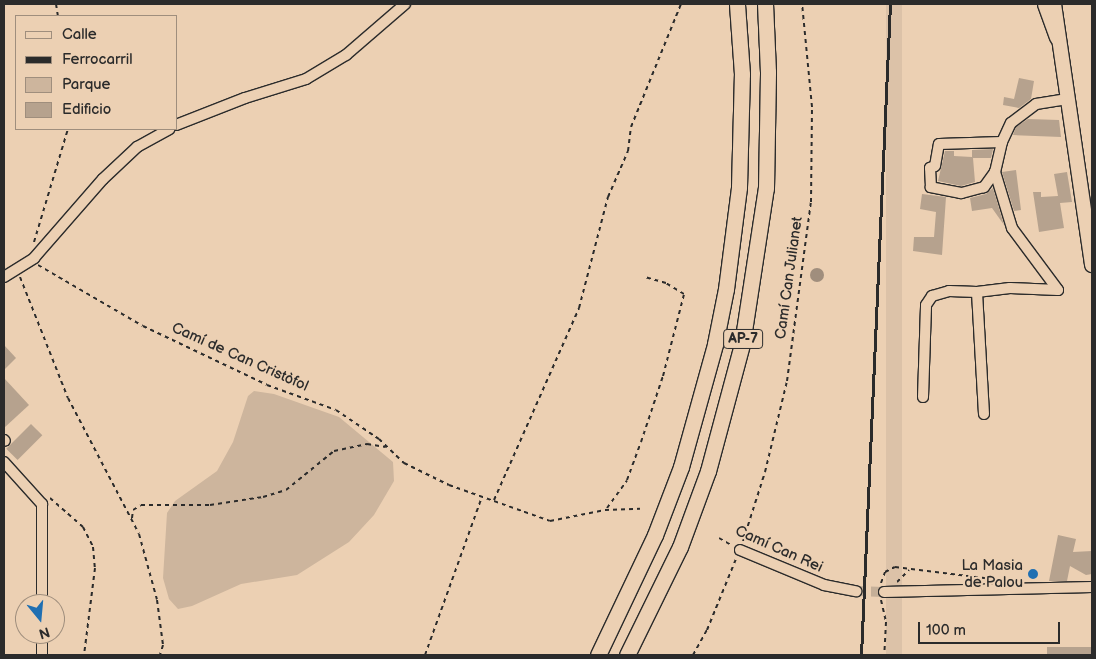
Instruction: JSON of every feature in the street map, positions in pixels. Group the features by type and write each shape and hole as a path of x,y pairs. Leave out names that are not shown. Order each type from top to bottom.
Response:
{"highway":[{"name":"AP-7","path":"598,655 655,535 681,467 714,344 727,280 739,187 742,74 737,4"},
{"name":"AP-7","path":"627,655 676,556 705,479 742,344 766,188 768,72 765,4"},
{"path":"1045,4 1057,37"}],"main road":[{"path":"1054,4 1066,99 1092,265"}],"street":[{"path":"178,124 245,98 306,79 346,55 405,4"},
{"path":"1002,142 939,144 935,166 930,168 931,187 960,193 984,187 995,172 1002,142 1011,123 1036,104 1066,99"},
{"path":"4,277 31,260 103,179 137,147 167,130"},
{"path":"923,397 926,305 932,296 949,291 977,292 1010,288 1058,290 1012,228 995,172"},
{"path":"977,292 984,414"},
{"path":"4,462 42,504 42,594"},
{"name":"Camí Can Rei","path":"740,550 824,585 856,591"},
{"path":"888,590 1092,587"}],"path":[{"path":"494,501 579,308 608,197 628,151 633,120 681,4"},
{"name":"Camí Can Julianet","path":"693,655 708,630 740,550 765,472 787,381 811,202 812,107 802,4"},
{"path":"31,260 43,204 68,130"},
{"name":"Camí de Can Cristòfol","path":"31,260 143,326 267,385 336,410 388,447 404,463 494,501 550,522 605,510"},
{"path":"18,268 22,286 68,398 132,521 157,600 162,646 160,655"},
{"path":"605,510 613,504 627,480 664,376 684,294 666,283 645,277"},
{"path":"132,521 132,510 141,505 210,505 263,497 286,490 334,451 367,444 388,447"},
{"path":"32,493 45,495 62,506 83,527 93,547 95,568 84,655"},
{"path":"425,655 482,496"},
{"path":"605,510 640,509"},
{"name":"Camí Can Rei","path":"719,538 740,550"},
{"path":"888,590 910,569"}],"shaded area":[{"path":"886,4 902,4 902,655 886,655"},
{"path":"817,268 822,270 824,275 822,280 817,282 812,280 810,275 812,270"}],"green space":[{"path":"254,391 274,394 339,417 393,462 394,481 374,515 349,542 297,575 241,584 192,606 178,609 169,599 163,578 167,513 175,501 217,471 233,442 248,396"}],"building":[{"path":"1019,78 1034,81 1031,99 1019,108 1003,105 1004,97 1014,99"},
{"path":"1028,119 1059,120 1061,137 1013,135 1016,127"},
{"path":"993,149 991,158 973,158 975,182 961,186 938,181 945,151 954,151 954,156 972,157 972,150"},
{"path":"1016,170 1021,210 1014,211 1002,172"},
{"path":"1067,172 1072,202 1060,203 1064,228 1039,232 1033,192 1041,192 1041,197 1058,196 1054,174"},
{"path":"993,188 1004,225 992,208 972,211 970,198 986,194"},
{"path":"922,194 946,197 942,255 913,251 914,237 934,237 936,212 920,209"},
{"path":"4,345 16,358 4,370"},
{"path":"4,378 29,405 4,428"},
{"path":"31,424 42,435 18,460 6,449"},
{"path":"1058,535 1076,539 1073,552 1092,551 1092,574 1086,575 1070,566 1067,581 1049,581"},
{"path":"1047,647 1092,647 1092,655 1047,655"}],"tunnel":[{"path":"856,591 884,592"}],"railway":[{"path":"861,655 890,4"}],"place":[{"name":"La Masia de Palou","path":"1033,574"}]}
